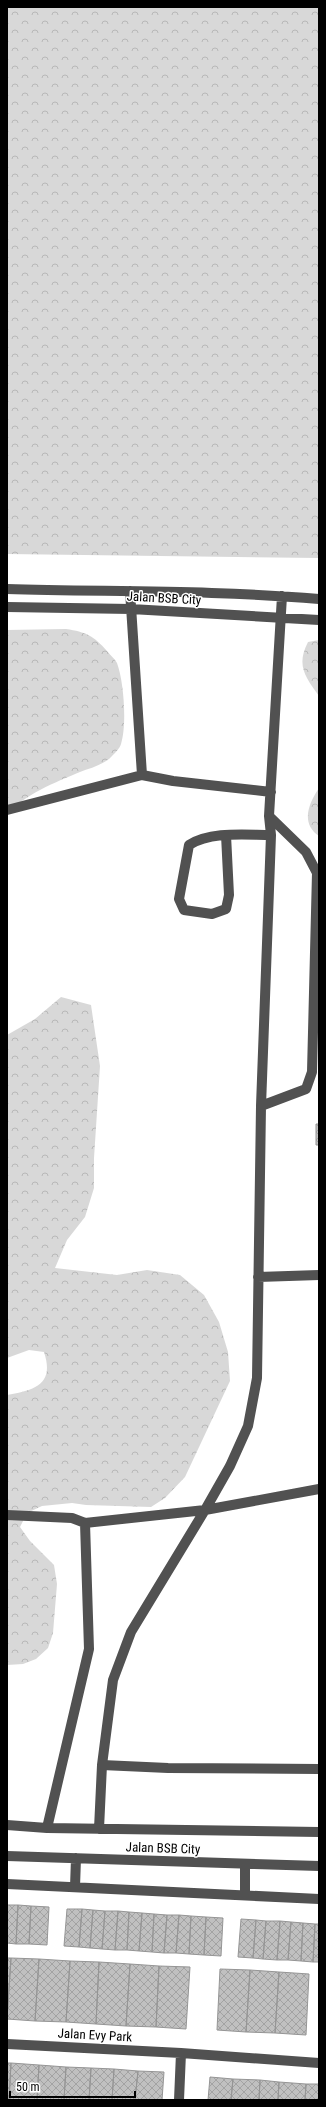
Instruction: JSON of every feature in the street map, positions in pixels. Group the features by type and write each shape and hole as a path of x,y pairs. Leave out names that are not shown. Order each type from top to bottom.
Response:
{"street":[{"name":"Jalan BSB City","path":"7,589 130,591 282,596 319,599"},
{"path":"130,591 142,775"},
{"path":"99,1829 102,1765 113,1680 131,1632 230,1466 248,1426 257,1378 261,1106 271,835 270,816 282,596"},
{"name":"Jalan BSB City","path":"7,607 131,608 319,620"},
{"path":"7,810 142,775 173,781 271,792"},
{"path":"261,1106 306,1089 312,1072 314,1026 317,873 306,852 270,816"},
{"path":"226,835 229,895 226,909 212,914 184,910 179,899 189,845 198,839 226,835 271,835"},
{"path":"258,1277 319,1275"},
{"path":"7,1515 72,1518 85,1523 205,1510 319,1489"},
{"path":"47,1828 89,1649 85,1523"},
{"path":"102,1765 168,1768 319,1769"},
{"name":"Jalan BSB City","path":"7,1826 47,1828 319,1832"},
{"name":"Jalan BSB City","path":"7,1856 319,1866"},
{"path":"75,1887 76,1858"},
{"path":"245,1864 245,1895"},
{"path":"7,1884 319,1899"},
{"name":"Jalan Evy Park","path":"7,2044 181,2053 319,2063"},
{"path":"179,2100 181,2053"}],"green space":[{"path":"7,7 319,7 319,558 7,554"},
{"path":"66,629 84,633 94,638 117,663 124,704 124,726 121,744 116,752 105,762 61,780 30,795 13,808 7,815 7,630"},
{"path":"319,640 319,696 306,677 303,657 304,650 308,642"},
{"path":"319,788 319,836 313,831 310,825 308,813 312,800"},
{"path":"61,997 91,1005 100,1066 94,1158 94,1188 85,1217 67,1240 55,1268 117,1275 147,1270 180,1275 204,1295 219,1322 228,1352 230,1381 185,1477 165,1498 151,1507 86,1505 72,1503 42,1506 27,1513 20,1527 30,1541 54,1565 57,1584 53,1633 48,1648 36,1659 23,1664 7,1665 7,1395 26,1391 40,1384 47,1372 47,1363 44,1352 29,1350 7,1358 7,1035 35,1019"}],"building":[{"path":"316,1124 319,1124 319,1145 316,1145"},
{"path":"7,1905 18,1905 16,1944 7,1943"},
{"path":"18,1905 31,1906 29,1944 16,1944"},
{"path":"31,1906 49,1907 47,1945 29,1944"},
{"path":"67,1909 82,1909 79,1947 64,1946"},
{"path":"82,1909 93,1910 90,1948 79,1947"},
{"path":"93,1910 105,1911 102,1949 90,1948"},
{"path":"105,1911 118,1911 115,1950 102,1949"},
{"path":"118,1911 129,1912 127,1950 115,1950"},
{"path":"129,1912 142,1913 139,1951 127,1950"},
{"path":"142,1913 154,1914 152,1952 139,1951"},
{"path":"154,1914 167,1915 164,1953 152,1952"},
{"path":"167,1915 179,1915 176,1953 164,1953"},
{"path":"179,1915 191,1916 189,1954 176,1953"},
{"path":"191,1916 206,1917 204,1955 189,1954"},
{"path":"206,1917 223,1918 221,1956 204,1955"},
{"path":"241,1919 256,1920 253,1958 238,1957"},
{"path":"256,1920 266,1921 263,1959 253,1958"},
{"path":"266,1921 280,1921 277,1960 263,1959"},
{"path":"280,1921 291,1922 288,1960 277,1960"},
{"path":"291,1922 303,1923 301,1961 288,1960"},
{"path":"303,1923 315,1924 313,1962 301,1961"},
{"path":"315,1924 319,1924 319,1962 313,1962"},
{"path":"7,1958 11,1958 7,2019"},
{"path":"11,1958 39,1959 35,2021 7,2019"},
{"path":"39,1959 70,1961 66,2022 35,2021"},
{"path":"70,1961 99,1962 96,2024 66,2022"},
{"path":"99,1962 130,1964 126,2026 96,2024"},
{"path":"130,1964 159,1966 156,2027 126,2026"},
{"path":"159,1966 190,1967 186,2029 156,2027"},
{"path":"220,1969 250,1970 246,2032 217,2030"},
{"path":"250,1970 279,1972 275,2033 246,2032"},
{"path":"279,1972 309,1974 306,2035 275,2033"},
{"path":"7,2063 11,2063 9,2100 7,2100"},
{"path":"11,2063 39,2065 37,2100 9,2100"},
{"path":"39,2065 66,2067 64,2100 37,2100"},
{"path":"66,2067 91,2068 89,2100 64,2100"},
{"path":"91,2068 114,2069 112,2100 89,2100"},
{"path":"114,2069 138,2071 135,2100 112,2100"},
{"path":"138,2071 164,2072 162,2100 135,2100"},
{"path":"210,2077 233,2079 231,2100 208,2100"},
{"path":"233,2079 260,2080 259,2100 231,2100"},
{"path":"260,2080 279,2082 278,2100 259,2100"},
{"path":"279,2082 306,2084 305,2100 278,2100"},
{"path":"306,2084 319,2084 319,2100 305,2100"}]}
